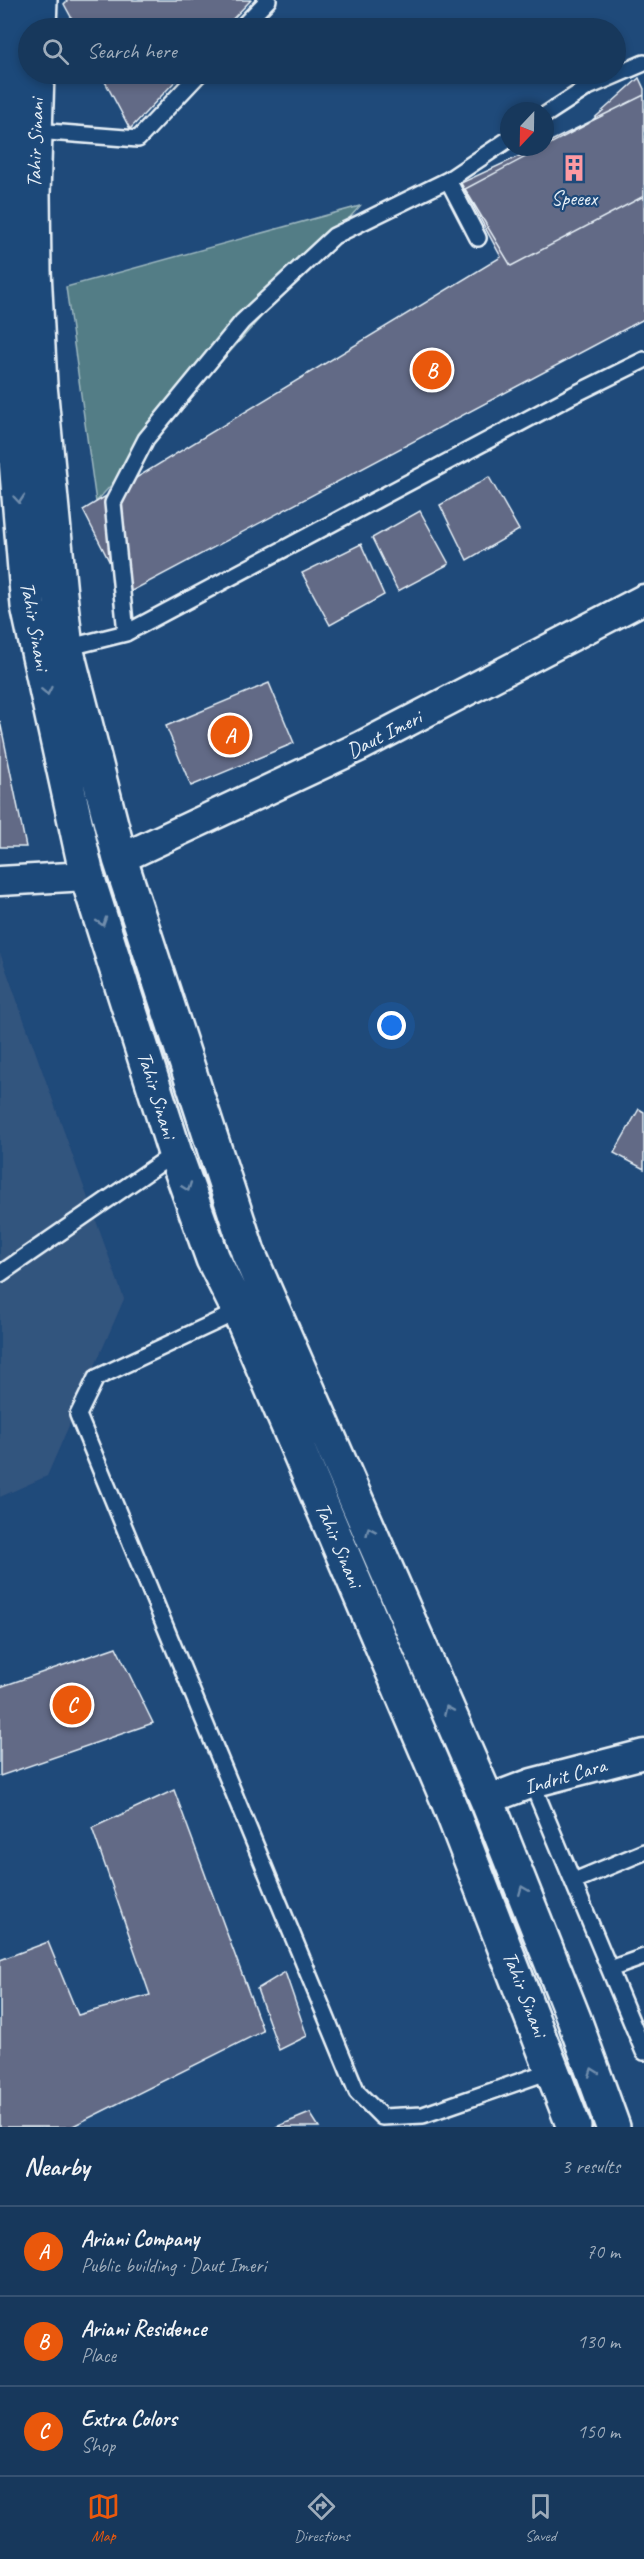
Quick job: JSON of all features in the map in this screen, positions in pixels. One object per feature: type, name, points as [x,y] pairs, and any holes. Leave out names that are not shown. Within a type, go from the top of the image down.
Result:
[{"type":"main road","name":"Tahir Sinani","points":[[14,0],[3,168],[5,259],[10,387],[28,606],[87,876],[175,1153],[213,1259],[239,1311],[446,1796],[554,2070],[574,2127]]},
{"type":"main road","points":[[39,18],[40,0]]},
{"type":"main road","name":"Tahir Sinani","points":[[38,84],[34,249],[37,328],[66,648],[120,859],[248,1252],[487,1800],[574,2019],[613,2127]]},
{"type":"street","name":"Daut Imeri","points":[[120,859],[361,747],[644,599]]},
{"type":"street","points":[[0,881],[87,876]]},
{"type":"street","name":"Indrit Cara","points":[[487,1800],[532,1783],[644,1754]]},
{"type":"lane","points":[[251,18],[268,0]]},
{"type":"lane","points":[[626,71],[644,63]]},
{"type":"lane","points":[[36,131],[138,139],[190,84]]},
{"type":"lane","points":[[554,109],[595,84]]},
{"type":"lane","points":[[126,633],[113,503],[146,439],[242,322],[334,236],[448,180],[500,145]]},
{"type":"lane","points":[[448,180],[478,238]]},
{"type":"lane","points":[[66,648],[126,633],[573,395],[644,360]]},
{"type":"lane","points":[[0,1274],[175,1153]]},
{"type":"lane","points":[[239,1311],[96,1378],[78,1415],[357,2092],[382,2116],[423,2115],[554,2070]]},
{"type":"lane","points":[[532,1783],[644,2052]]},
{"type":"lane","points":[[574,1881],[644,1852]]},
{"type":"lane","points":[[610,1969],[644,1957]]},
{"type":"shaded area","points":[[0,953],[124,1299],[47,1476],[0,1497]]},
{"type":"green space","points":[[360,206],[96,502],[66,287]]},
{"type":"building","points":[[68,0],[251,0],[234,18],[72,18],[64,4]]},
{"type":"building","name":"Speeex","points":[[639,78],[644,89],[644,196],[511,266],[465,189],[527,156],[554,156],[554,142],[588,124]]},
{"type":"building","points":[[106,84],[173,84],[130,129]]},
{"type":"building","points":[[644,95],[644,319],[126,594],[83,510],[501,257],[461,183],[520,156],[554,156],[554,140]]},
{"type":"building","points":[[489,477],[519,530],[467,560],[440,505]]},
{"type":"building","points":[[420,511],[449,564],[398,591],[372,538]]},
{"type":"building","points":[[361,544],[384,595],[330,625],[302,573]]},
{"type":"building","points":[[269,683],[294,743],[191,786],[166,726]]},
{"type":"building","points":[[0,721],[26,847],[0,847]]},
{"type":"building","points":[[639,1109],[644,1112],[644,1169],[614,1153]]},
{"type":"building","points":[[116,1647],[153,1723],[0,1776],[0,1687]]},
{"type":"building","points":[[174,1790],[263,2031],[71,2127],[0,2127],[0,1960],[48,1942],[78,2015],[150,1995],[92,1828]]},
{"type":"building","points":[[285,1972],[307,2036],[279,2050],[257,1989]]},
{"type":"building","points":[[310,2113],[319,2127],[276,2127]]},
{"type":"place","name":"Speeex","points":[[574,168]]},
{"type":"place","name":"Ariani Residence","points":[[432,370]]},
{"type":"place","name":"Ariani Company","points":[[230,735]]},
{"type":"place","name":"Extra Colors","points":[[72,1705]]}]
